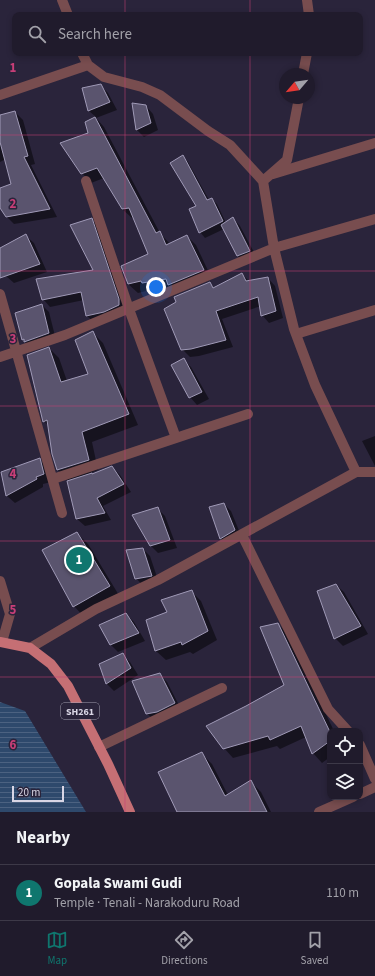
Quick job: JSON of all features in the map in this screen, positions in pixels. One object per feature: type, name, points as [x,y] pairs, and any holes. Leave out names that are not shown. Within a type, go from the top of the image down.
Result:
[{"type":"main road","name":"SH261","points":[[1,642],[30,648],[51,664],[68,686],[130,812]]},
{"type":"street","points":[[62,0],[67,12]]},
{"type":"street","points":[[307,0],[309,12]]},
{"type":"street","points":[[84,56],[88,65],[104,77],[142,87],[160,95],[208,131],[230,145],[267,178],[274,248],[296,334],[316,385],[356,472]]},
{"type":"street","points":[[304,68],[306,56]]},
{"type":"street","points":[[0,95],[88,65]]},
{"type":"street","points":[[267,178],[287,160],[298,104]]},
{"type":"street","points":[[267,178],[375,143]]},
{"type":"street","points":[[86,181],[129,309],[176,438]]},
{"type":"street","points":[[0,357],[65,335],[274,248],[375,218]]},
{"type":"street","points":[[0,294],[62,513]]},
{"type":"street","points":[[296,334],[375,310]]},
{"type":"street","points":[[53,479],[248,414]]},
{"type":"street","points":[[30,648],[96,609],[158,580],[356,472],[375,472]]},
{"type":"street","points":[[242,535],[328,709],[345,728]]},
{"type":"street","points":[[0,581],[10,614],[1,642]]},
{"type":"street","points":[[99,747],[222,688]]},
{"type":"street","points":[[363,752],[375,779]]},
{"type":"street","points":[[363,793],[375,787]]},
{"type":"street","points":[[319,812],[346,800]]},
{"type":"water","points":[[0,702],[25,711],[86,812],[0,812]]},
{"type":"building","points":[[101,84],[110,102],[88,111],[82,88]]},
{"type":"building","points":[[132,103],[146,105],[151,123],[136,130]]},
{"type":"building","points":[[15,111],[28,156],[24,157],[50,209],[6,217],[0,208],[0,188],[11,184],[0,142],[0,115]]},
{"type":"building","points":[[95,117],[156,233],[160,231],[166,245],[187,235],[204,270],[168,285],[166,279],[142,283],[141,281],[128,284],[121,266],[148,254],[129,208],[122,209],[97,168],[81,174],[60,143],[88,133],[85,122]]},
{"type":"building","points":[[183,155],[207,200],[212,198],[223,221],[199,233],[189,209],[196,206],[170,163]]},
{"type":"building","points":[[233,217],[250,251],[237,256],[221,225]]},
{"type":"building","points":[[92,218],[119,299],[119,305],[104,312],[86,316],[81,292],[42,300],[36,279],[93,270],[70,225]]},
{"type":"building","points":[[26,234],[40,264],[0,278],[0,248]]},
{"type":"building","points":[[242,273],[246,281],[268,277],[276,311],[261,316],[258,297],[216,311],[226,340],[181,350],[164,309],[176,302],[174,297],[210,282],[213,288]]},
{"type":"building","points":[[42,304],[49,333],[24,342],[24,339],[22,340],[15,313]]},
{"type":"building","points":[[93,331],[129,414],[82,432],[89,460],[57,470],[52,454],[47,420],[43,422],[27,355],[49,347],[61,382],[88,374],[75,340]]},
{"type":"building","points":[[184,358],[202,392],[189,398],[171,365]]},
{"type":"building","points":[[40,458],[44,474],[36,477],[37,479],[6,496],[1,472]]},
{"type":"building","points":[[112,466],[124,484],[97,498],[105,513],[76,519],[67,481],[92,474]]},
{"type":"building","points":[[224,503],[235,530],[220,539],[209,507]]},
{"type":"building","points":[[158,507],[170,540],[150,546],[132,515]]},
{"type":"building","points":[[77,532],[110,586],[73,607],[42,550]]},
{"type":"building","points":[[143,548],[152,576],[135,579],[126,550]]},
{"type":"building","points":[[336,584],[361,626],[334,639],[317,591]]},
{"type":"building","points":[[192,590],[208,631],[182,645],[181,642],[155,651],[146,620],[167,612],[161,600]]},
{"type":"building","points":[[126,613],[139,633],[110,645],[99,625]]},
{"type":"building","points":[[278,623],[328,728],[327,743],[312,754],[301,726],[270,740],[268,736],[223,749],[206,726],[284,685],[260,627]]},
{"type":"building","points":[[123,653],[131,668],[106,684],[99,664]]},
{"type":"building","points":[[160,673],[175,703],[157,712],[146,714],[132,681]]},
{"type":"building","points":[[202,752],[225,796],[251,780],[267,812],[177,812],[158,772]]},
{"type":"place","name":"Gopala Swami Gudi","points":[[79,560]]}]
